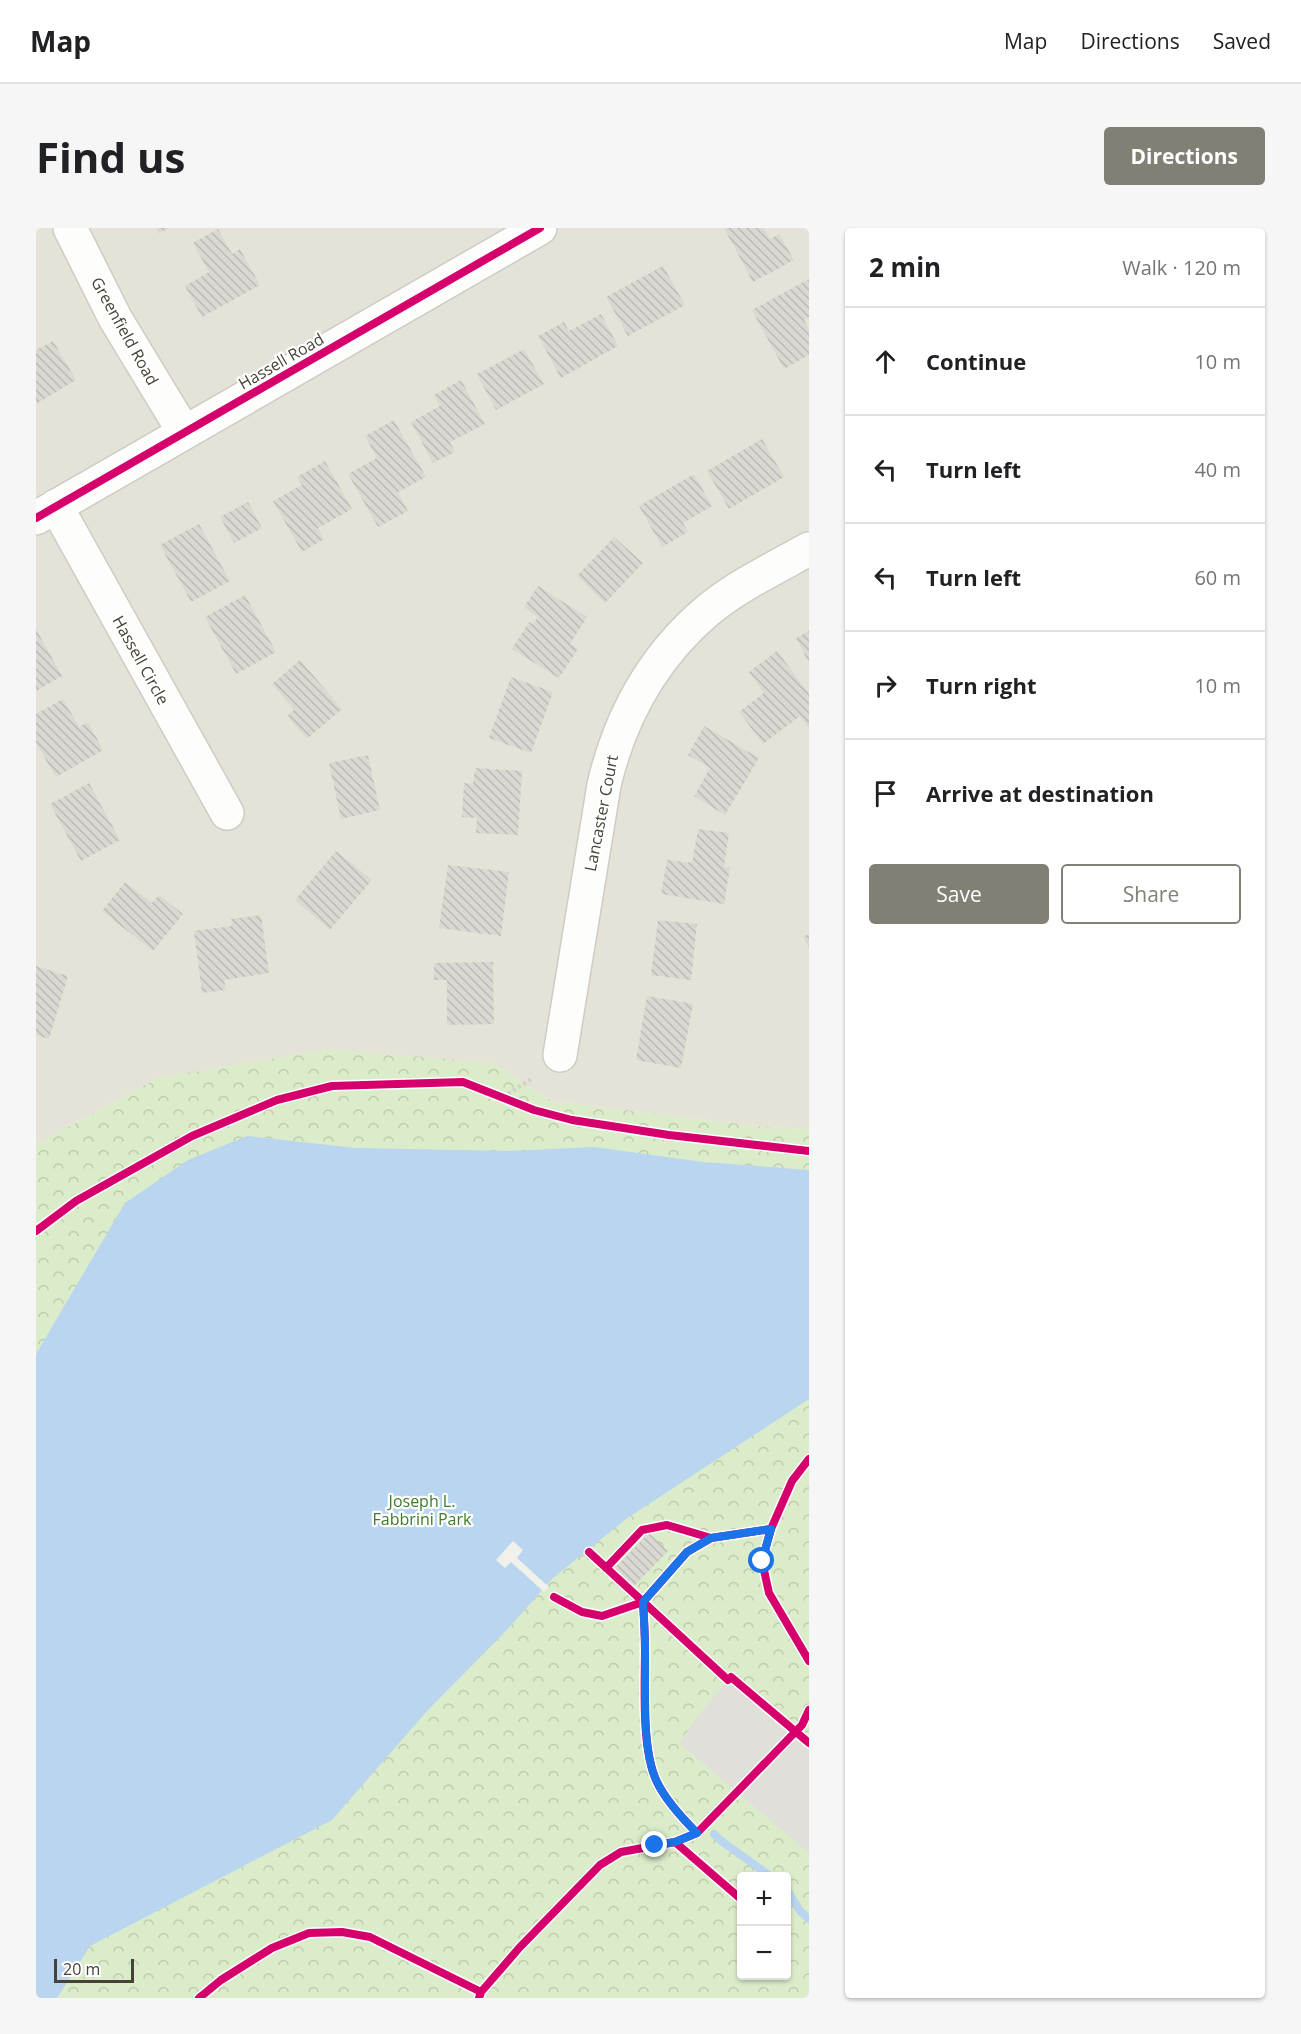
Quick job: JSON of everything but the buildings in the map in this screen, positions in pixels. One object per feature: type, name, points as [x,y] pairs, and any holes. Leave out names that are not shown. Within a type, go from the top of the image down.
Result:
[{"type":"street","name":"Greenfield Road","points":[[70,228],[116,318],[184,432]]},
{"type":"street","name":"Hassell Road","points":[[46,512],[184,432],[506,236],[540,228]]},
{"type":"street","name":"Hassell Circle","points":[[46,512],[227,813]]},
{"type":"street","name":"Lancaster Court","points":[[560,1055],[603,785],[627,713],[655,667],[671,646],[708,610],[809,549]]},
{"type":"path","points":[[499,1096],[533,1078]]},
{"type":"path","points":[[499,1096],[513,1101]]},
{"type":"shaded area","points":[[36,228],[809,228],[809,1129],[765,1127],[551,1101],[493,1063],[158,1078],[36,1145]]},
{"type":"shaded area","points":[[728,1680],[809,1750],[809,1853],[679,1743]]},
{"type":"green space","name":"Joseph L. Fabbrini Park","points":[[330,1049],[493,1063],[551,1101],[765,1127],[809,1129],[809,1998],[36,1998],[36,1145],[158,1078]]},
{"type":"water","points":[[247,1136],[355,1148],[509,1151],[594,1147],[703,1162],[809,1170],[809,1399],[626,1519],[553,1578],[504,1633],[427,1711],[332,1820],[90,1946],[57,1998],[36,1998],[36,1354],[125,1203],[188,1160]]},
{"type":"pier","points":[[513,1541],[523,1550],[517,1558],[549,1587],[544,1592],[511,1562],[505,1568],[496,1560]]},
{"type":"waterway","points":[[714,1834],[764,1872]]},
{"type":"waterway","points":[[791,1896],[800,1911],[809,1919]]},
{"type":"cycle path","points":[[36,518],[540,228]]},
{"type":"cycle path","points":[[36,1231],[76,1201],[192,1136],[277,1100],[332,1086],[463,1082],[534,1110],[572,1120],[669,1135],[809,1151]]},
{"type":"cycle path","points":[[809,1459],[792,1481],[771,1529],[762,1561],[769,1593],[809,1661]]},
{"type":"cycle path","points":[[606,1568],[642,1530],[667,1525],[711,1538]]},
{"type":"cycle path","points":[[554,1597],[582,1612],[602,1616],[643,1602],[687,1552],[711,1538],[771,1529]]},
{"type":"cycle path","points":[[589,1552],[728,1680],[731,1677],[809,1743]]},
{"type":"cycle path","points":[[643,1602],[645,1717],[648,1752],[657,1782],[665,1796],[697,1833]]},
{"type":"cycle path","points":[[479,1998],[481,1992],[520,1947],[600,1865],[621,1852],[675,1842],[697,1833],[802,1725],[809,1710]]},
{"type":"cycle path","points":[[675,1842],[737,1896]]},
{"type":"cycle path","points":[[199,1998],[221,1980],[272,1948],[309,1933],[342,1932],[370,1937],[481,1992]]},
{"type":"route","points":[[655,1845],[675,1842],[697,1833],[674,1808],[656,1782],[649,1756],[644,1696],[643,1602],[687,1552],[711,1538],[771,1529],[762,1561]]}]
